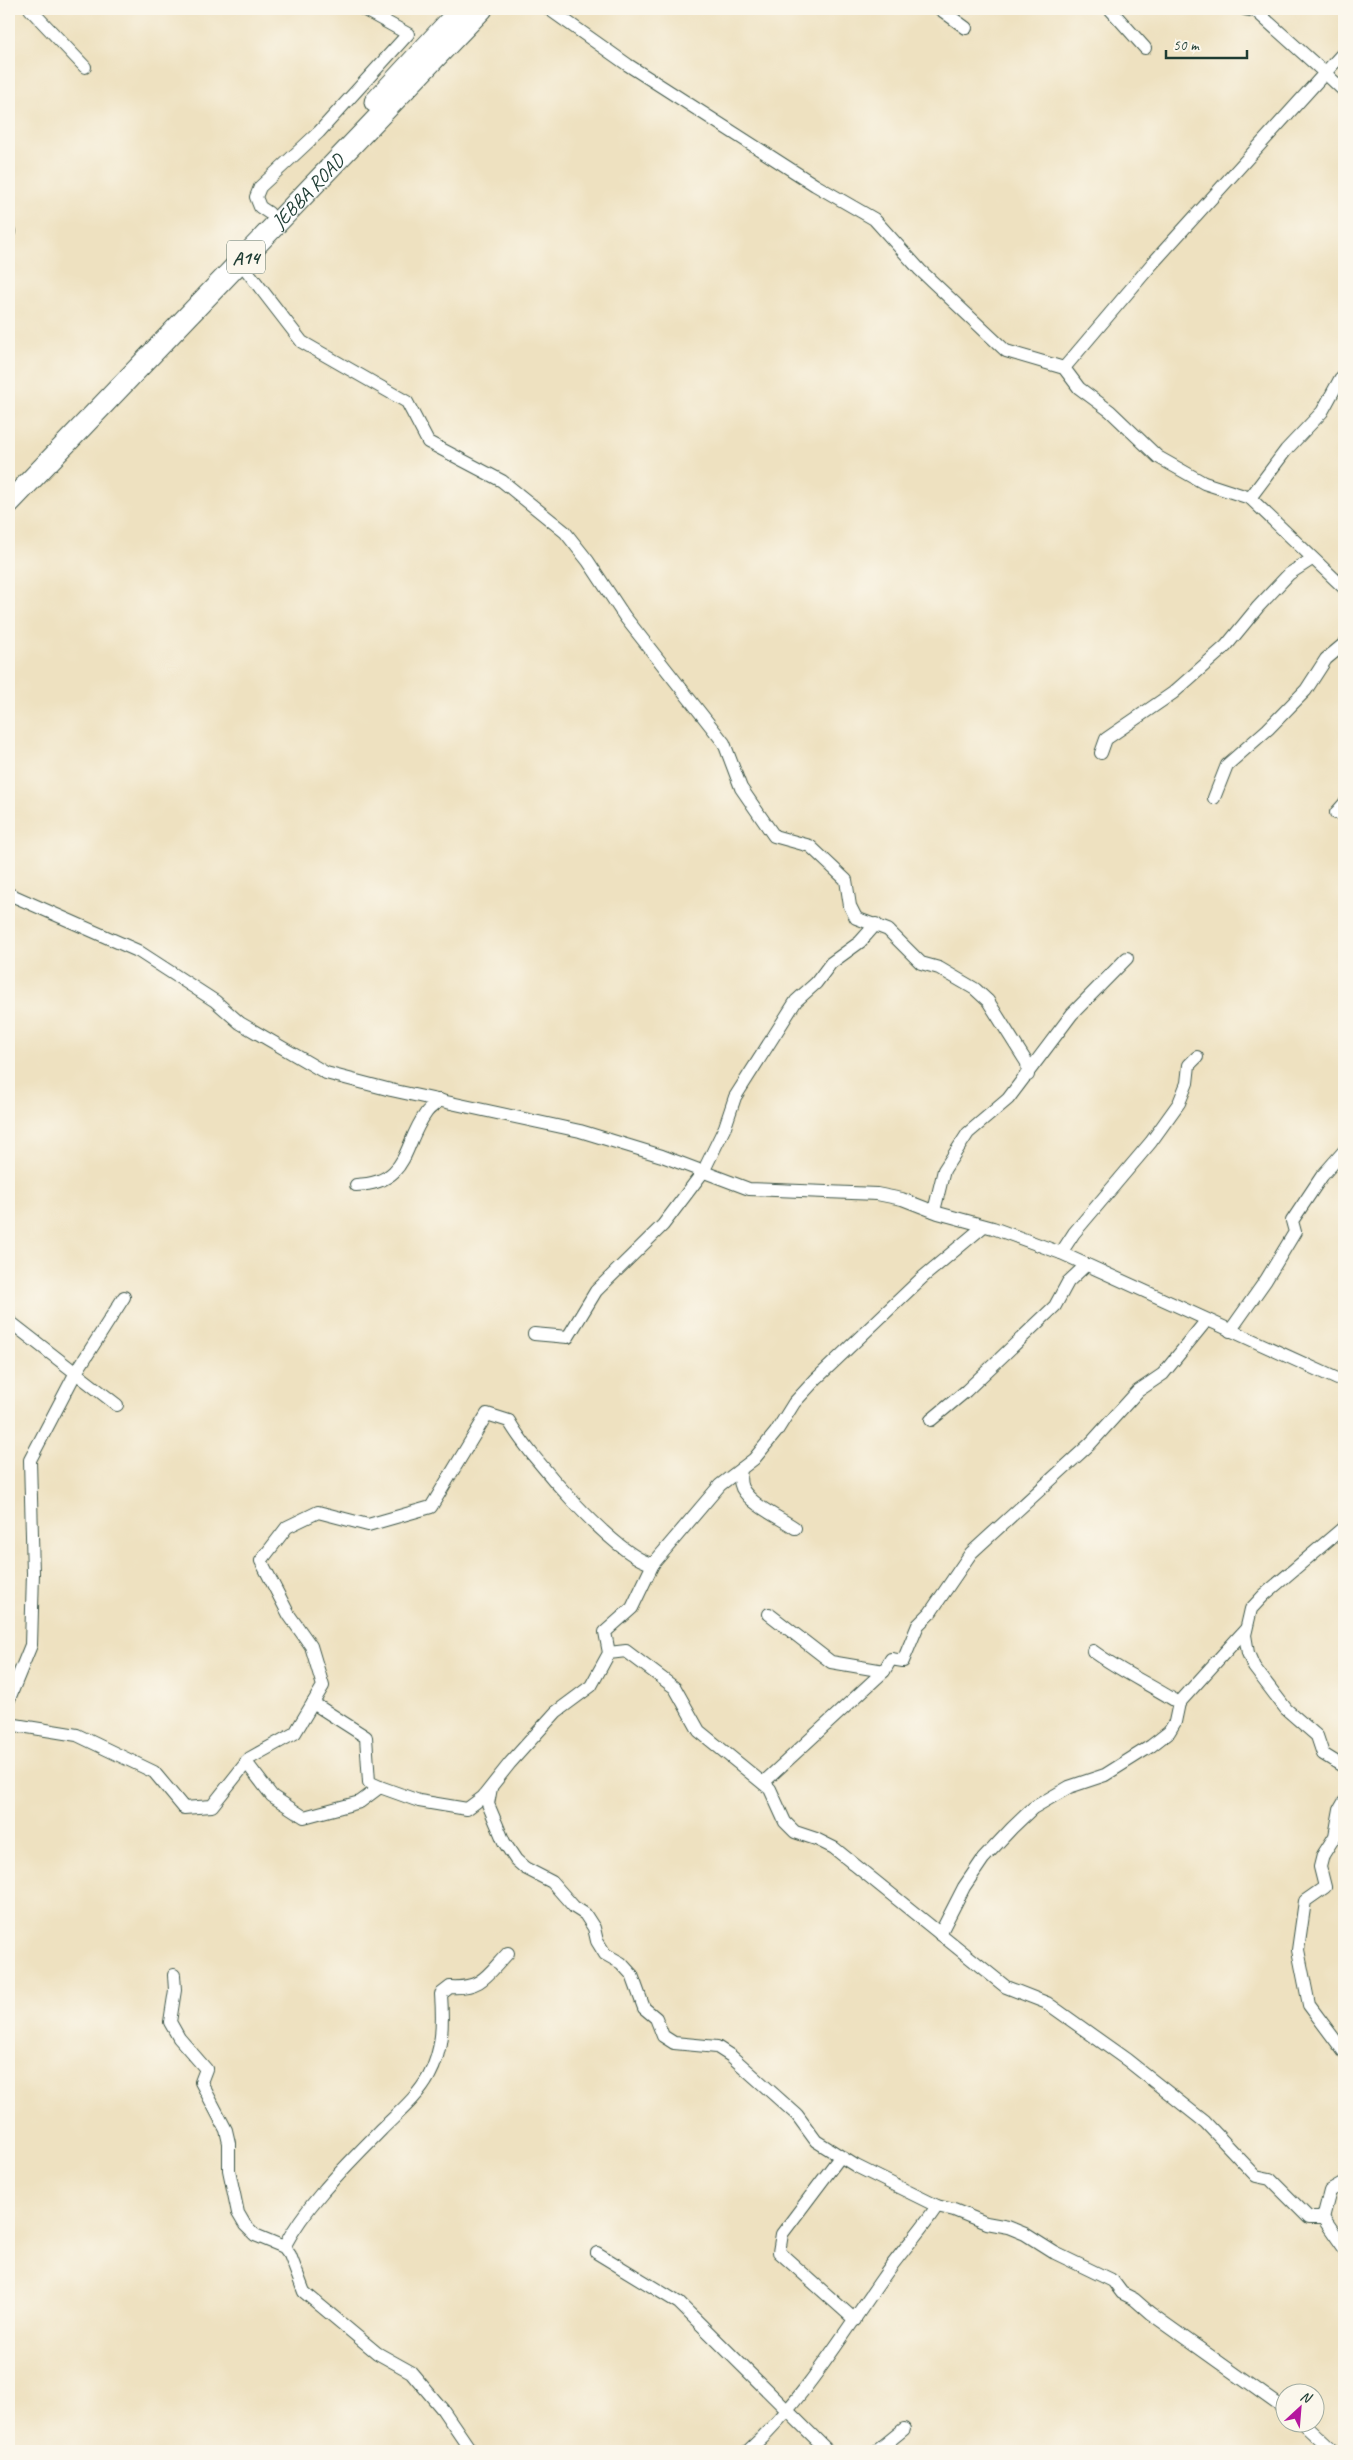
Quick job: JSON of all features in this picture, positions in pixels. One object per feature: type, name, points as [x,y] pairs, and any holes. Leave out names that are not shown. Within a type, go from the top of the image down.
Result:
[{"type":"highway","points":[[9,483],[269,213],[461,9]]},
{"type":"highway","name":"JEBBA ROAD","points":[[9,503],[241,263],[482,9]]},
{"type":"street","points":[[30,9],[85,67]]},
{"type":"street","points":[[269,213],[260,206],[256,197],[260,187],[318,132],[408,34],[363,9]]},
{"type":"street","points":[[549,9],[628,65],[815,185],[874,219],[920,270],[1006,351],[1064,368],[1078,388],[1110,411],[1158,457],[1204,483],[1250,498],[1344,588]]},
{"type":"street","points":[[940,9],[966,28]]},
{"type":"street","points":[[1110,9],[1144,48]]},
{"type":"street","points":[[1245,9],[1256,11],[1344,91]]},
{"type":"street","points":[[1064,368],[1152,264],[1344,52]]},
{"type":"street","points":[[241,263],[302,342],[407,402],[428,442],[502,480],[565,532],[588,561],[637,632],[724,743],[741,788],[774,836],[810,846],[846,880],[850,906],[856,918],[888,930],[921,963],[939,968],[974,989],[988,1001],[1020,1050],[1027,1063],[1028,1074]]},
{"type":"street","points":[[1250,498],[1286,450],[1322,412],[1344,375]]},
{"type":"street","points":[[1101,753],[1106,739],[1173,693],[1226,646],[1288,574],[1312,559]]},
{"type":"street","points":[[1214,798],[1227,766],[1268,729],[1306,690],[1326,659],[1344,644]]},
{"type":"street","points":[[9,894],[138,951],[215,1001],[240,1023],[326,1073],[391,1090],[580,1131],[662,1156],[749,1189],[877,1194],[902,1199],[1061,1254],[1344,1382]]},
{"type":"street","points":[[534,1334],[568,1337],[596,1290],[663,1225],[703,1172],[725,1127],[735,1097],[796,1002],[816,983],[831,963],[860,942],[876,924]]},
{"type":"street","points":[[934,1211],[944,1170],[968,1133],[1008,1099],[1072,1014],[1127,958]]},
{"type":"street","points":[[1020,1050],[1034,1052],[1045,1050]]},
{"type":"street","points":[[1061,1254],[1074,1233],[1152,1142],[1179,1103],[1187,1083],[1189,1065],[1197,1057]]},
{"type":"street","points":[[356,1184],[374,1184],[391,1174],[404,1158],[426,1112],[440,1100]]},
{"type":"street","points":[[1230,1331],[1266,1280],[1295,1232],[1292,1221],[1322,1176],[1344,1151]]},
{"type":"street","points":[[313,1703],[366,1737],[369,1782],[419,1801],[467,1809],[483,1798],[510,1762],[556,1712],[591,1686],[609,1653],[605,1632],[632,1608],[653,1564],[720,1485],[754,1459],[776,1432],[794,1403],[816,1379],[923,1276],[984,1226]]},
{"type":"street","points":[[931,1420],[966,1392],[1055,1306],[1068,1282],[1086,1265]]},
{"type":"street","points":[[9,1699],[31,1645],[33,1563],[30,1460],[75,1374],[124,1297]]},
{"type":"street","points":[[9,1320],[116,1405]]},
{"type":"street","points":[[763,1783],[884,1671],[890,1659],[903,1661],[918,1625],[930,1613],[971,1553],[1090,1444],[1138,1391],[1163,1374],[1206,1321]]},
{"type":"street","points":[[9,1724],[77,1735],[154,1772],[184,1808],[212,1806],[250,1758],[295,1733],[323,1686],[311,1646],[289,1615],[262,1561],[287,1527],[318,1512],[368,1525],[431,1507],[488,1414],[509,1421],[518,1437],[563,1492],[629,1552],[645,1563],[653,1564]]},
{"type":"street","points":[[741,1469],[740,1480],[742,1488],[750,1497],[796,1528]]},
{"type":"street","points":[[1344,1527],[1264,1594],[1251,1609],[1246,1629],[1248,1652],[1254,1667],[1286,1709],[1317,1736],[1323,1754],[1344,1767]]},
{"type":"street","points":[[769,1614],[831,1662],[884,1671]]},
{"type":"street","points":[[940,1934],[964,1887],[983,1859],[1012,1828],[1033,1808],[1069,1787],[1106,1775],[1169,1732],[1175,1722],[1179,1703],[1246,1629]]},
{"type":"street","points":[[609,1653],[626,1651],[675,1688],[699,1731],[770,1789],[785,1822],[795,1832],[834,1848],[1006,1988],[1047,2003],[1127,2060],[1205,2122],[1256,2176],[1270,2179],[1310,2218],[1323,2218]]},
{"type":"street","points":[[1094,1651],[1117,1669],[1142,1680],[1179,1703]]},
{"type":"street","points":[[246,1762],[272,1796],[304,1817],[360,1802],[380,1787]]},
{"type":"street","points":[[491,1788],[488,1804],[504,1842],[516,1860],[525,1868],[552,1882],[574,1907],[585,1914],[594,1928],[597,1941],[605,1954],[621,1963],[632,1975],[644,2008],[656,2018],[663,2036],[674,2043],[717,2047],[732,2056],[797,2116],[816,2142],[886,2183],[937,2206],[954,2210],[986,2223],[1008,2227],[1025,2234],[1055,2253],[1113,2280],[1122,2293],[1134,2299],[1276,2403]]},
{"type":"street","points":[[1344,1802],[1340,1809],[1335,1836],[1323,1855],[1320,1867],[1325,1887],[1305,1901],[1298,1950],[1309,2005],[1344,2052]]},
{"type":"street","points":[[284,2247],[301,2219],[351,2161],[412,2099],[429,2076],[438,2055],[443,2031],[441,1994],[450,1987],[464,1988],[476,1986],[508,1953]]},
{"type":"street","points":[[174,1975],[175,1990],[170,2022],[179,2038],[206,2069],[201,2082],[226,2130],[229,2143],[229,2170],[238,2213],[255,2235],[284,2247],[290,2255],[304,2292],[377,2353],[411,2372],[443,2410],[471,2451]]},
{"type":"street","points":[[840,2157],[782,2234],[779,2252],[855,2320]]},
{"type":"street","points":[[1344,2183],[1330,2191],[1323,2218],[1344,2248]]},
{"type":"street","points":[[748,2451],[787,2412],[855,2320],[890,2267],[924,2226],[937,2206]]},
{"type":"street","points":[[597,2253],[679,2303],[828,2451]]},
{"type":"street","points":[[877,2451],[904,2429]]},
{"type":"street","points":[[1313,2432],[1333,2451]]}]
